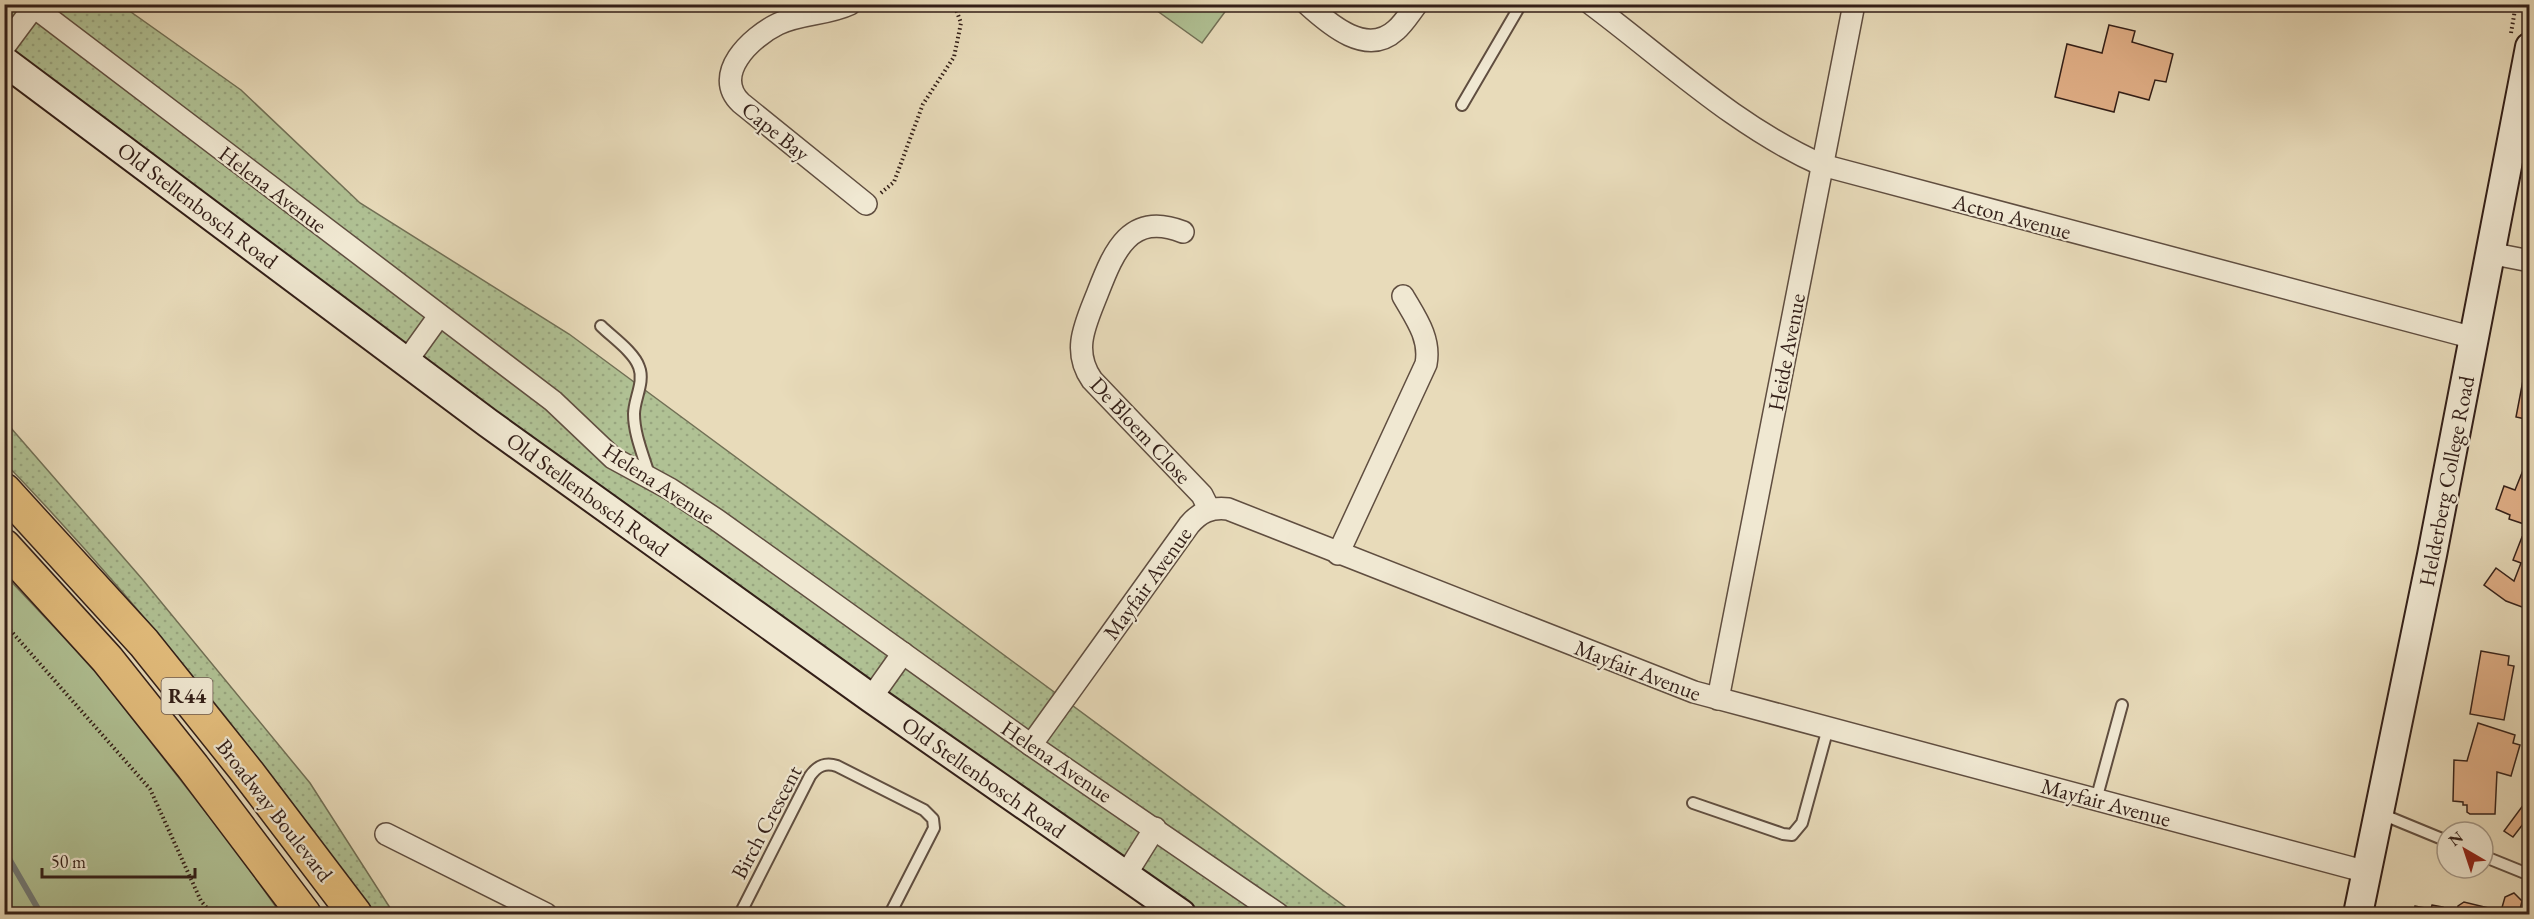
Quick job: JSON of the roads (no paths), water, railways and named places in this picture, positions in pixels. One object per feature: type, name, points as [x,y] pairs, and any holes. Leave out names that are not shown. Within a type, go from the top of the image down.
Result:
[{"type":"main road","name":"Broadway Boulevard","points":[[4,490],[144,643],[248,773],[355,915]]},
{"type":"main road","name":"Broadway Boulevard","points":[[4,546],[107,659],[193,767],[304,915]]},
{"type":"street","name":"Cape Bay","points":[[850,4],[832,12],[790,20],[767,30],[734,63],[729,84],[741,103],[866,204]]},
{"type":"street","points":[[1307,4],[1341,31],[1369,41],[1382,40],[1396,30],[1417,4]]},
{"type":"street","name":"Acton Avenue","points":[[1591,4],[1743,120],[1798,155],[1822,165],[2474,338]]},
{"type":"street","name":"Heide Avenue","points":[[1718,699],[1854,4]]},
{"type":"street","points":[[4,47],[32,6]]},
{"type":"street","name":"Helena Avenue","points":[[32,6],[553,401],[613,458],[717,520],[1031,745],[1155,828],[1278,915]]},
{"type":"street","name":"Helderberg College Road","points":[[2358,915],[2474,338],[2529,47]]},
{"type":"street","name":"Old Stellenbosch Road","points":[[4,61],[488,423],[871,698],[1181,915]]},
{"type":"street","name":"De Bloem Close","points":[[1183,232],[1166,226],[1149,227],[1132,234],[1123,241],[1110,260],[1084,327],[1080,346],[1083,365],[1092,380],[1202,495],[1209,509]]},
{"type":"street","points":[[2489,253],[2529,261]]},
{"type":"street","points":[[1338,554],[1426,364],[1428,354],[1426,340],[1403,296]]},
{"type":"street","points":[[406,362],[439,316]]},
{"type":"street","name":"Mayfair Avenue","points":[[1031,745],[1194,518],[1209,509],[1228,509],[1694,692],[2367,872]]},
{"type":"street","points":[[871,698],[903,653]]},
{"type":"street","points":[[1125,876],[1155,828]]},
{"type":"street","points":[[386,834],[546,915]]},
{"type":"lane","points":[[1462,105],[1521,4]]},
{"type":"lane","points":[[601,326],[640,368],[634,425],[650,478]]},
{"type":"lane","points":[[2096,800],[2122,705]]},
{"type":"lane","points":[[1693,803],[1783,834],[1792,834],[1803,823],[1828,728]]},
{"type":"lane","name":"Birch Crescent","points":[[740,915],[810,776],[814,770],[826,764],[837,765],[930,813],[933,819],[932,833],[890,915]]},
{"type":"lane","points":[[2379,813],[2435,836]]},
{"type":"lane","points":[[2495,861],[2529,875]]},
{"type":"waterway","points":[[4,850],[41,914]]}]
